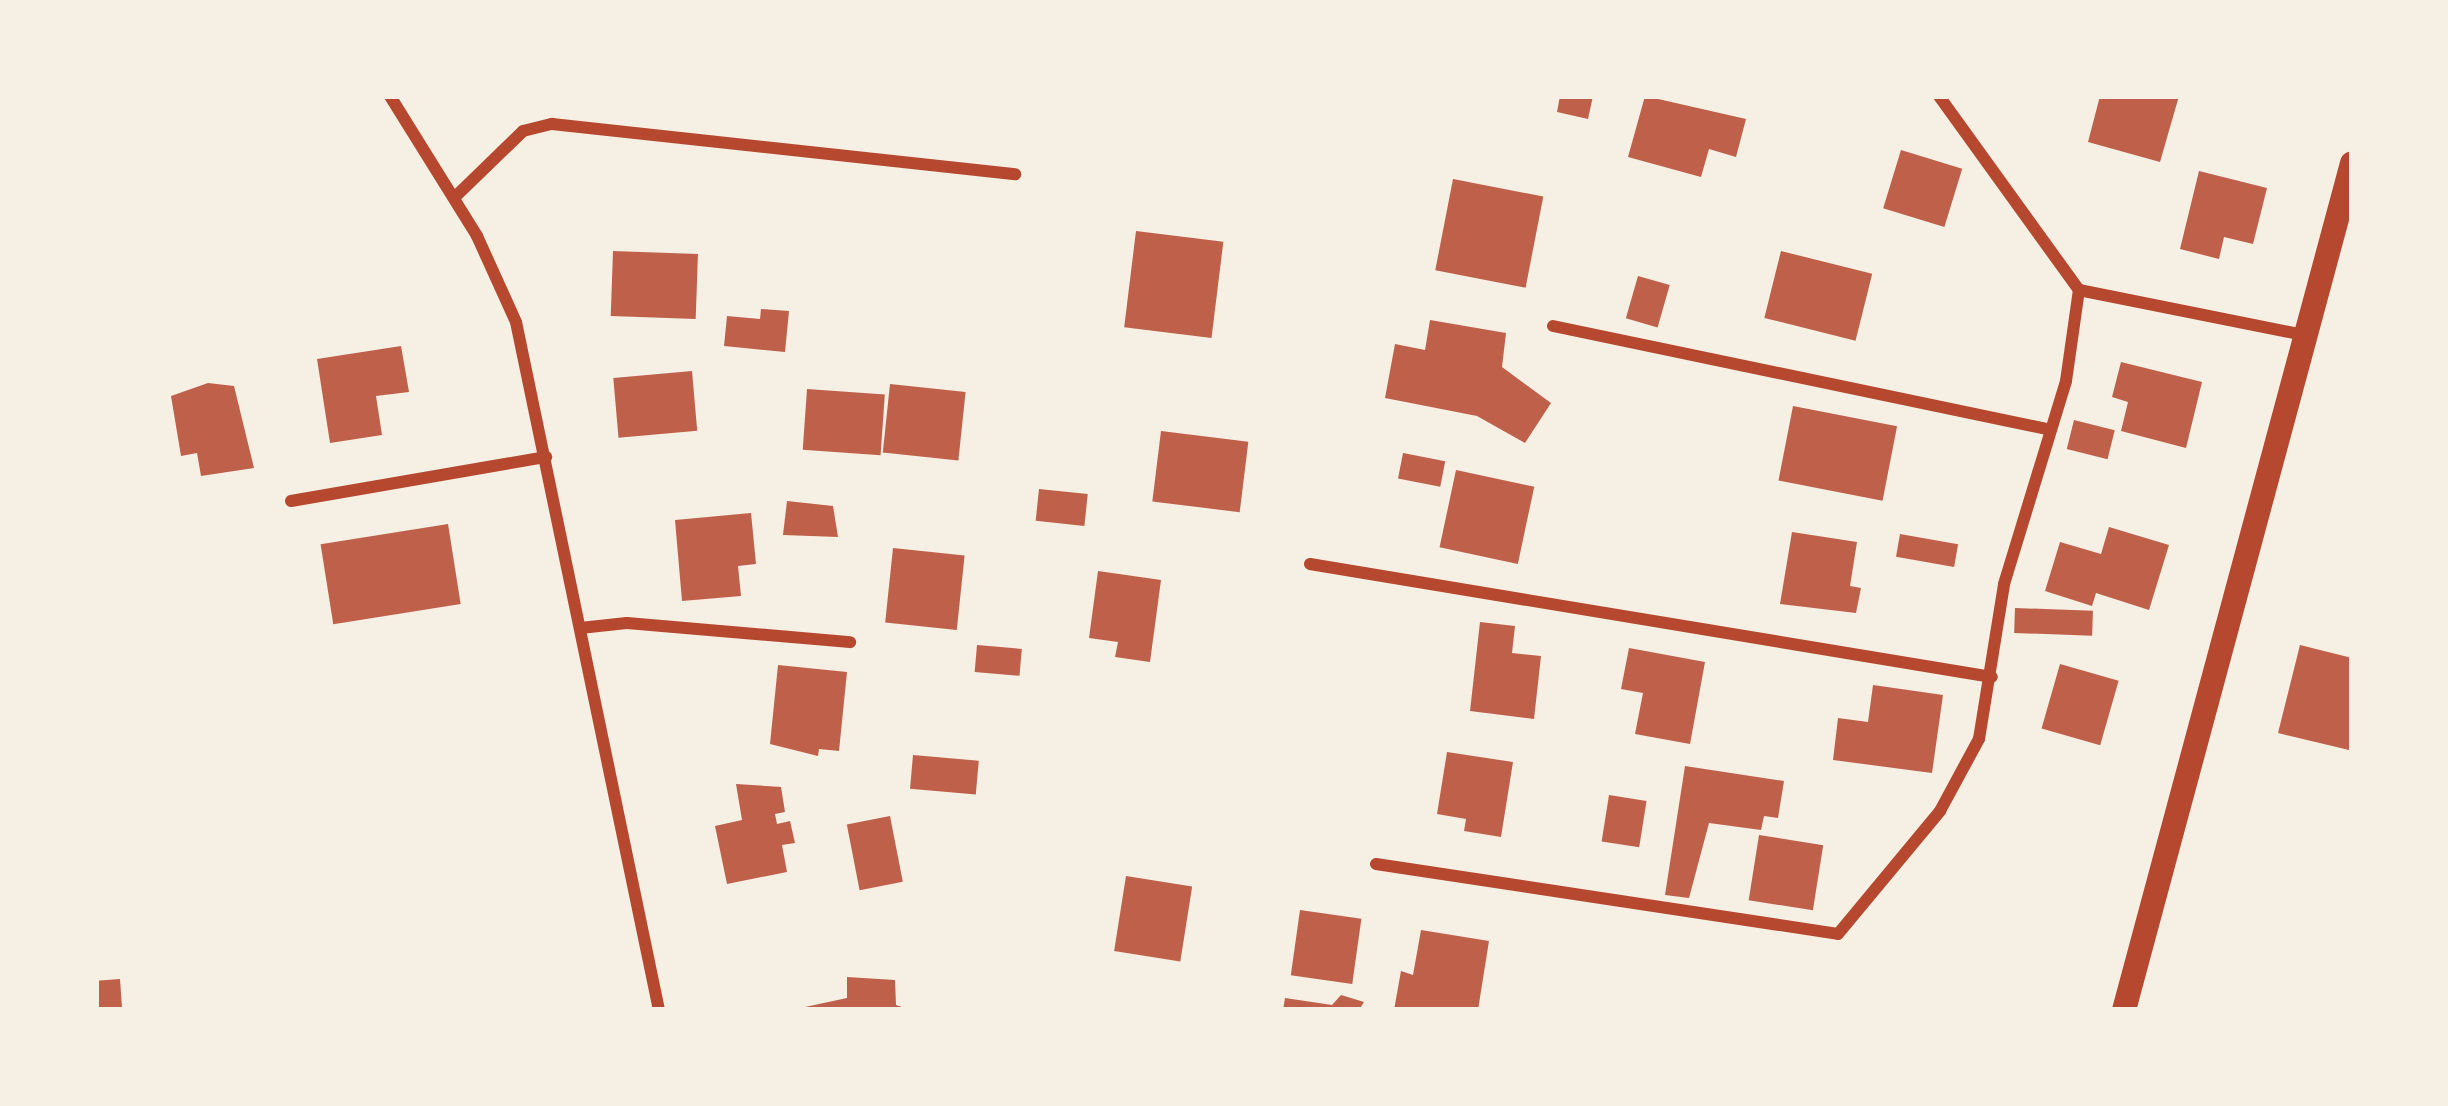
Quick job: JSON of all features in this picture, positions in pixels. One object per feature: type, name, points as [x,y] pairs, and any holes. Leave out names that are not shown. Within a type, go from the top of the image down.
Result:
[{"type":"main road","points":[[2124,1010],[2352,163]]},
{"type":"street","points":[[391,96],[455,197],[516,322],[659,1010]]},
{"type":"street","points":[[1939,96],[2079,290],[2306,335]]},
{"type":"street","points":[[455,197],[523,131],[552,124],[1016,174]]},
{"type":"street","points":[[1376,864],[1838,934],[1958,784],[1979,740],[2004,584],[2047,429],[2066,381],[2079,290]]},
{"type":"street","points":[[1553,326],[2047,429]]},
{"type":"street","points":[[291,500],[546,457]]},
{"type":"street","points":[[1310,564],[1992,676]]},
{"type":"street","points":[[580,628],[627,622],[850,642]]},
{"type":"building","points":[[1560,96],[1593,96],[1588,119],[1557,112]]},
{"type":"building","points":[[1645,96],[1746,119],[1736,157],[1709,149],[1701,177],[1628,157]]},
{"type":"building","points":[[2100,96],[2179,96],[2160,162],[2088,142]]},
{"type":"building","points":[[1901,150],[1962,169],[1944,227],[1883,208]]},
{"type":"building","points":[[2199,171],[2267,188],[2253,244],[2224,237],[2219,259],[2180,249]]},
{"type":"building","points":[[1453,179],[1543,197],[1526,288],[1435,270]]},
{"type":"building","points":[[1136,231],[1223,242],[1212,338],[1124,327]]},
{"type":"building","points":[[613,251],[698,254],[696,319],[611,316]]},
{"type":"building","points":[[1781,251],[1872,274],[1856,341],[1764,318]]},
{"type":"building","points":[[1638,276],[1670,285],[1658,327],[1626,318]]},
{"type":"building","points":[[761,309],[789,311],[785,352],[724,346],[727,316],[760,319]]},
{"type":"building","points":[[1430,320],[1506,333],[1502,367],[1551,403],[1525,443],[1477,416],[1385,398],[1395,344],[1425,350]]},
{"type":"building","points":[[401,346],[409,392],[376,396],[382,435],[330,443],[317,359]]},
{"type":"building","points":[[2121,362],[2202,382],[2186,448],[2121,431],[2128,402],[2112,397]]},
{"type":"building","points":[[692,371],[697,431],[619,438],[613,378]]},
{"type":"building","points":[[208,383],[234,386],[254,468],[201,476],[197,453],[181,456],[171,396]]},
{"type":"building","points":[[890,384],[966,392],[958,461],[883,453]]},
{"type":"building","points":[[807,389],[885,394],[881,455],[803,450]]},
{"type":"building","points":[[1793,406],[1897,426],[1883,501],[1778,481]]},
{"type":"building","points":[[2074,420],[2115,430],[2107,459],[2067,449]]},
{"type":"building","points":[[1161,431],[1248,442],[1240,512],[1152,501]]},
{"type":"building","points":[[1403,453],[1445,461],[1440,487],[1398,479]]},
{"type":"building","points":[[1456,470],[1534,487],[1518,564],[1440,547]]},
{"type":"building","points":[[1039,489],[1088,494],[1084,526],[1036,521]]},
{"type":"building","points":[[787,501],[833,506],[838,537],[783,535]]},
{"type":"building","points":[[751,513],[756,564],[738,566],[741,596],[682,601],[675,520]]},
{"type":"building","points":[[448,524],[461,604],[333,624],[321,544]]},
{"type":"building","points":[[2109,527],[2169,545],[2149,610],[2096,593],[2092,606],[2045,591],[2060,542],[2101,554]]},
{"type":"building","points":[[1792,532],[1857,542],[1850,586],[1861,588],[1856,613],[1780,604]]},
{"type":"building","points":[[1900,534],[1958,544],[1954,567],[1896,557]]},
{"type":"building","points":[[893,548],[965,556],[957,630],[885,623]]},
{"type":"building","points":[[1098,571],[1161,580],[1150,662],[1115,657],[1118,642],[1089,638]]},
{"type":"building","points":[[2015,608],[2093,611],[2092,636],[2014,633]]},
{"type":"building","points":[[1480,622],[1515,626],[1512,653],[1541,656],[1534,719],[1470,711]]},
{"type":"building","points":[[977,645],[1022,649],[1019,676],[975,672]]},
{"type":"building","points":[[2300,645],[2352,658],[2349,750],[2278,733]]},
{"type":"building","points":[[1629,648],[1705,662],[1690,744],[1635,734],[1643,693],[1621,689]]},
{"type":"building","points":[[2060,664],[2119,681],[2100,745],[2042,728]]},
{"type":"building","points":[[778,665],[847,672],[839,751],[819,749],[818,756],[770,744]]},
{"type":"building","points":[[1873,685],[1943,695],[1932,773],[1833,760],[1838,718],[1868,722]]},
{"type":"building","points":[[1447,752],[1513,762],[1501,837],[1464,831],[1466,819],[1437,814]]},
{"type":"building","points":[[913,755],[979,761],[976,795],[910,789]]},
{"type":"building","points":[[1685,766],[1784,781],[1778,818],[1764,816],[1761,830],[1709,823],[1689,898],[1665,895]]},
{"type":"building","points":[[736,784],[781,787],[785,812],[775,814],[777,824],[790,821],[795,843],[782,845],[787,872],[727,884],[715,826],[742,820]]},
{"type":"building","points":[[1609,795],[1647,801],[1639,847],[1602,841]]},
{"type":"building","points":[[890,816],[903,882],[860,890],[847,824]]},
{"type":"building","points":[[1759,835],[1823,845],[1813,910],[1749,900]]},
{"type":"building","points":[[1126,876],[1192,886],[1180,962],[1114,951]]},
{"type":"building","points":[[1300,910],[1361,919],[1352,984],[1291,975]]},
{"type":"building","points":[[1421,930],[1489,941],[1478,1010],[1394,1010],[1401,971],[1413,975]]},
{"type":"building","points":[[847,977],[895,980],[896,1005],[911,1010],[791,1010],[847,998]]},
{"type":"building","points":[[120,979],[122,1010],[98,1010],[96,981]]},
{"type":"building","points":[[1341,995],[1364,1002],[1359,1010],[1283,1010],[1285,998],[1332,1005]]}]
